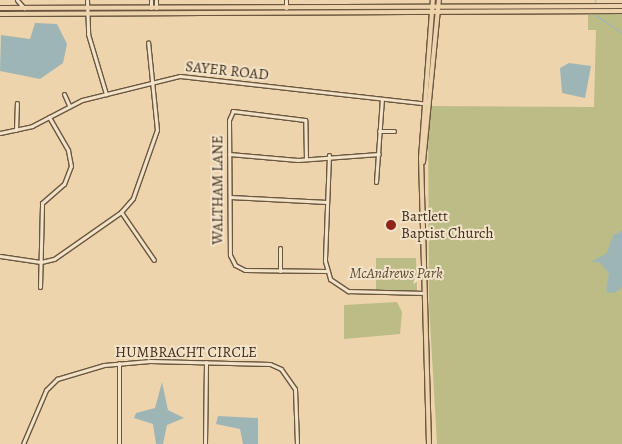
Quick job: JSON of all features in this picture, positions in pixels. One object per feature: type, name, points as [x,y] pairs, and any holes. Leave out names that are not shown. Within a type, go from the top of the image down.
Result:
[{"type":"main road","points":[[429,444],[423,293],[423,162],[425,104],[433,0]]},
{"type":"main road","points":[[423,162],[431,104],[440,0]]},
{"type":"main road","points":[[0,8],[87,11],[286,11],[622,6]]},
{"type":"main road","points":[[0,14],[153,8],[432,15],[622,11]]},
{"type":"street","points":[[10,8],[17,0],[25,8]]},
{"type":"street","points":[[87,0],[88,34],[106,94]]},
{"type":"street","points":[[151,0],[153,8]]},
{"type":"street","points":[[153,8],[156,0]]},
{"type":"street","points":[[286,0],[286,11]]},
{"type":"street","points":[[579,0],[579,13]]},
{"type":"street","points":[[0,256],[40,262],[62,255],[121,212],[138,188],[156,136],[149,84],[148,42]]},
{"type":"street","name":"SAYER ROAD","points":[[0,133],[16,130],[49,117],[69,105],[180,76],[431,104]]},
{"type":"street","points":[[64,94],[69,105]]},
{"type":"street","points":[[376,182],[382,99]]},
{"type":"street","points":[[16,130],[17,103]]},
{"type":"street","name":"WALTHAM LANE","points":[[280,271],[235,265],[230,252],[232,114],[241,110],[305,120],[306,159]]},
{"type":"street","points":[[40,287],[42,203],[64,184],[70,166],[68,150],[49,117]]},
{"type":"street","points":[[379,131],[394,131]]},
{"type":"street","points":[[230,154],[306,159],[329,155],[379,154]]},
{"type":"street","points":[[329,155],[326,271],[334,284],[346,291],[423,293]]},
{"type":"street","points":[[230,197],[327,202]]},
{"type":"street","points":[[121,212],[154,260]]},
{"type":"street","points":[[280,248],[280,271],[326,271]]},
{"type":"street","points":[[205,444],[206,362]]},
{"type":"street","name":"HUMBRACHT CIRCLE","points":[[23,444],[53,382],[119,364],[206,362],[270,364],[287,374],[295,389],[297,444]]},
{"type":"street","points":[[119,364],[119,444]]},
{"type":"green space","points":[[622,13],[622,444],[437,444],[429,304],[428,106],[594,107],[596,30],[588,30],[588,15]]},
{"type":"green space","name":"McAndrews Park","points":[[376,258],[416,258],[417,291],[376,291]]},
{"type":"green space","points":[[397,302],[402,312],[400,334],[344,339],[344,305]]},
{"type":"water","points":[[35,23],[57,24],[67,44],[63,63],[40,79],[0,71],[1,35],[30,39]]},
{"type":"water","points":[[569,63],[591,66],[585,98],[562,93],[560,68]]},
{"type":"water","points":[[622,231],[622,287],[615,293],[606,292],[609,273],[599,262],[591,262],[607,253],[613,235]]},
{"type":"water","points":[[162,382],[168,410],[184,418],[167,425],[163,444],[156,444],[153,424],[134,418],[136,413],[155,408]]},
{"type":"water","points":[[218,416],[258,418],[258,444],[243,444],[240,429],[216,424]]},
{"type":"waterway","points":[[595,0],[596,4]]},
{"type":"waterway","points":[[596,15],[622,33]]},
{"type":"place","name":"Bartlett Baptist Church","points":[[391,225]]}]
